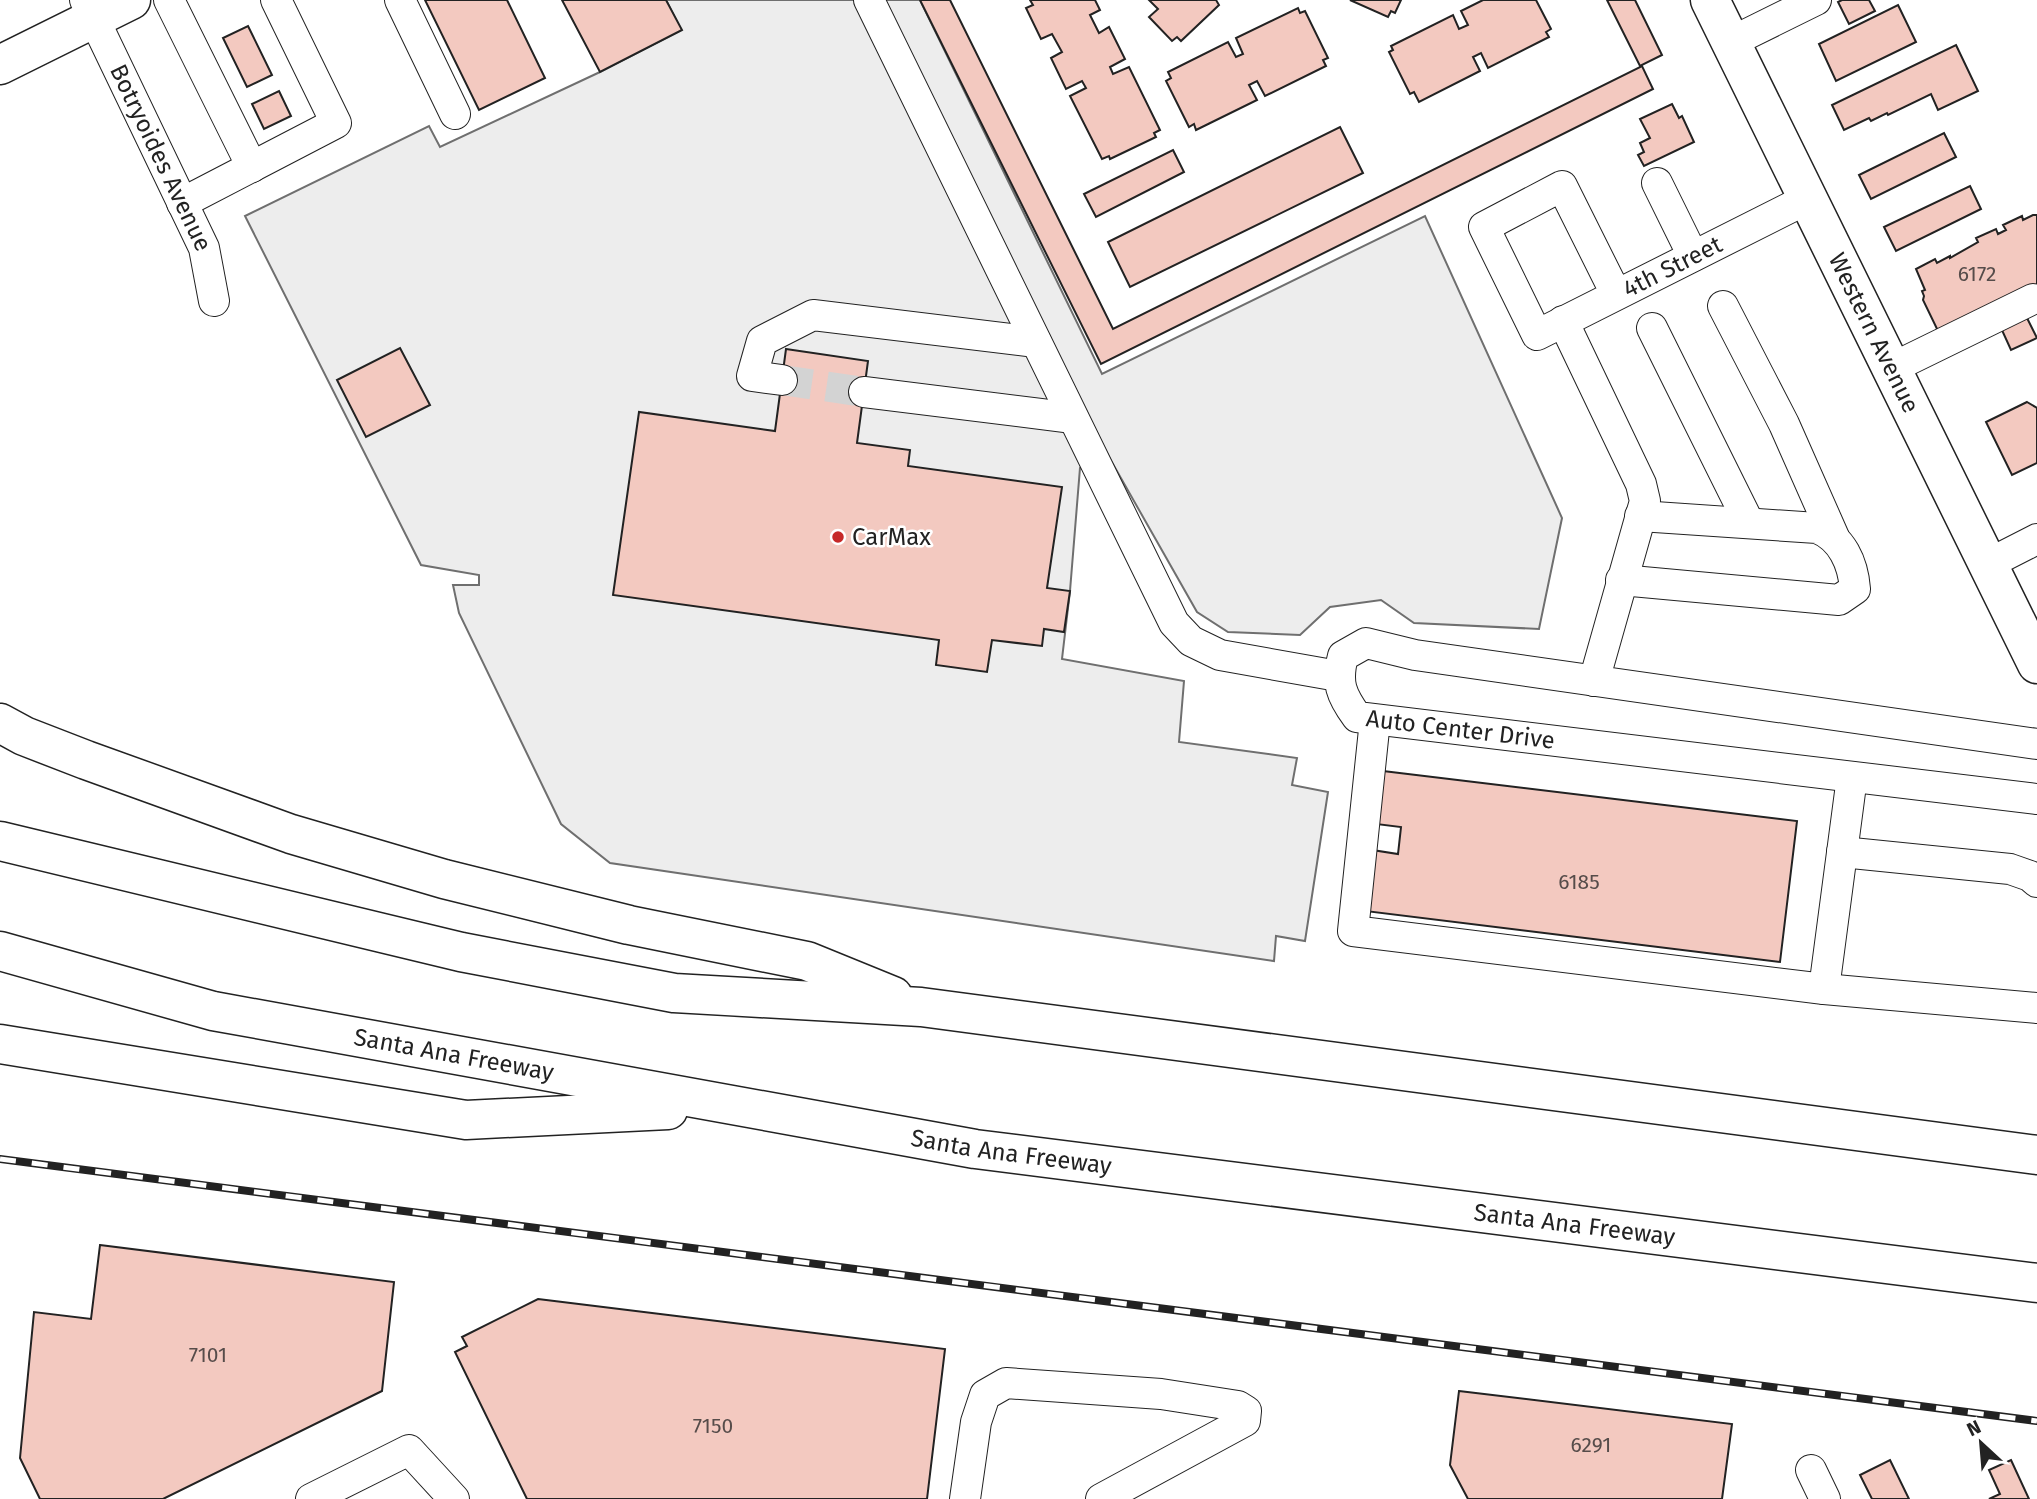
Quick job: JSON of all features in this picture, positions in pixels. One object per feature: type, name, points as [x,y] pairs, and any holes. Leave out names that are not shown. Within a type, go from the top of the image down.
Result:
[{"type":"main road","points":[[0,65],[89,9],[131,0]]},
{"type":"main road","name":"Western Avenue","points":[[1710,0],[2037,664]]},
{"type":"main road","points":[[0,723],[24,736],[86,760],[291,834],[444,879],[629,925],[807,961],[921,1007]]},
{"type":"main road","points":[[10,851],[461,952],[674,993],[921,1007],[2037,1155]]},
{"type":"main road","name":"Santa Ana Freeway","points":[[0,951],[213,1011],[975,1149],[2037,1283]]},
{"type":"main road","points":[[0,1044],[466,1120],[733,1107]]},
{"type":"main road","points":[[1921,1140],[2037,1140]]},
{"type":"street","points":[[169,0],[252,167]]},
{"type":"street","points":[[182,203],[336,123],[276,0]]},
{"type":"street","points":[[400,0],[455,114]]},
{"type":"street","points":[[869,0],[1174,623],[1191,641],[1220,655],[1338,676],[1343,656],[1366,643],[1415,655],[2037,744]]},
{"type":"street","points":[[1731,42],[1816,0]]},
{"type":"street","name":"Botryoides Avenue","points":[[89,9],[204,248],[214,301]]},
{"type":"street","points":[[1657,183],[1693,256]]},
{"type":"street","name":"4th Street","points":[[1616,294],[1562,186],[1484,227],[1537,335],[1809,198]]},
{"type":"street","points":[[1892,368],[2033,299]]},
{"type":"street","points":[[1621,580],[1839,600],[1855,589],[1854,573],[1846,555],[1834,537],[1784,424],[1723,306]]},
{"type":"street","points":[[782,380],[752,376],[762,341],[813,314],[1036,342]]},
{"type":"street","points":[[1563,321],[1641,484],[1645,501],[1594,681]]},
{"type":"street","points":[[1652,328],[1749,523]]},
{"type":"street","points":[[864,392],[1073,418]]},
{"type":"street","points":[[1640,516],[1817,528],[1834,537]]},
{"type":"street","points":[[1988,564],[2037,539]]},
{"type":"street","name":"Auto Center Drive","points":[[1338,676],[1345,700],[1357,717],[2037,799]]},
{"type":"street","points":[[1375,720],[1353,931],[1824,989],[2037,1008]]},
{"type":"street","points":[[1824,989],[1852,777]]},
{"type":"street","points":[[1842,852],[2010,869],[2030,876],[2037,882]]},
{"type":"street","points":[[965,1499],[976,1422],[985,1395],[1006,1383],[1161,1394],[1238,1406],[1247,1411],[1245,1421],[1101,1499]]},
{"type":"street","points":[[311,1499],[409,1450],[454,1499]]},
{"type":"shaded area","points":[[666,0],[920,0],[1102,374],[1425,216],[1562,518],[1539,629],[1414,623],[1381,600],[1330,607],[1300,635],[1228,632],[1197,612],[1101,443],[1080,468],[1062,659],[1184,681],[1179,742],[1297,758],[1292,785],[1328,792],[1305,941],[1276,936],[1274,961],[610,863],[561,824],[459,613],[453,585],[479,585],[479,575],[421,565],[245,216],[429,126],[440,147],[600,72],[681,30]]},
{"type":"building","points":[[425,0],[507,0],[545,78],[479,110]]},
{"type":"building","points":[[562,0],[666,0],[682,30],[600,72]]},
{"type":"building","points":[[920,0],[950,0],[1113,329],[1642,66],[1653,89],[1101,364]]},
{"type":"building","points":[[1030,0],[1095,0],[1100,10],[1090,15],[1099,33],[1109,27],[1125,59],[1110,67],[1113,74],[1129,67],[1160,130],[1154,133],[1156,137],[1110,159],[1109,156],[1102,159],[1070,96],[1086,88],[1082,81],[1066,89],[1051,58],[1062,52],[1052,34],[1041,39],[1026,8],[1033,5]]},
{"type":"building","points":[[1149,0],[1216,0],[1219,5],[1181,41],[1177,37],[1172,41],[1149,17],[1158,9]]},
{"type":"building","points":[[1350,0],[1401,0],[1395,13],[1391,11],[1388,17]]},
{"type":"building","points":[[1483,0],[1536,0],[1551,29],[1546,32],[1549,37],[1488,68],[1481,53],[1473,57],[1480,71],[1419,102],[1414,92],[1410,94],[1389,52],[1393,50],[1391,46],[1453,15],[1459,29],[1468,25],[1461,11]]},
{"type":"building","points":[[1607,0],[1635,0],[1662,55],[1640,66]]},
{"type":"building","points":[[1869,0],[1875,11],[1849,24],[1838,2]]},
{"type":"building","points":[[1898,5],[1916,42],[1836,81],[1819,44]]},
{"type":"building","points":[[1298,8],[1300,13],[1305,11],[1328,58],[1323,60],[1326,66],[1265,96],[1257,81],[1249,85],[1257,100],[1196,130],[1194,124],[1189,127],[1166,81],[1171,78],[1168,72],[1228,42],[1236,57],[1243,54],[1236,38]]},
{"type":"building","points":[[248,26],[272,75],[247,87],[223,38]]},
{"type":"building","points":[[1956,45],[1978,91],[1938,110],[1931,94],[1888,115],[1887,113],[1871,121],[1869,118],[1844,130],[1832,105]]},
{"type":"building","points":[[279,91],[291,116],[264,129],[252,104]]},
{"type":"building","points":[[1672,104],[1679,118],[1682,116],[1694,142],[1644,166],[1638,155],[1644,152],[1640,143],[1650,138],[1640,119]]},
{"type":"building","points":[[1340,127],[1363,173],[1130,287],[1108,242]]},
{"type":"building","points":[[1944,133],[1956,157],[1871,199],[1859,175]]},
{"type":"building","points":[[1173,150],[1184,172],[1096,217],[1084,194]]},
{"type":"building","points":[[1970,186],[1981,209],[1896,251],[1884,227]]},
{"type":"building","points":[[2037,215],[2037,297],[1939,333],[1923,300],[1922,291],[1925,290],[1916,269],[1935,259],[1937,263],[1950,258],[1978,242],[1976,238],[1996,229],[1998,234],[2006,230],[2003,225],[2022,216],[2023,220]]},
{"type":"building","points":[[2026,316],[2037,338],[2011,350],[2001,328]]},
{"type":"building","points":[[400,348],[430,405],[366,437],[337,380]]},
{"type":"building","name":"CarMax","points":[[786,349],[868,361],[857,443],[910,450],[908,466],[1062,487],[1047,588],[1070,591],[1064,632],[1044,629],[1042,646],[992,640],[987,672],[936,665],[939,640],[613,595],[639,412],[775,431]]},
{"type":"building","points":[[2027,402],[2037,408],[2037,463],[2012,475],[1986,422]]},
{"type":"building","points":[[1383,771],[1797,821],[1780,962],[1365,911],[1372,850],[1398,854],[1401,827],[1376,824]]},
{"type":"building","points":[[100,1245],[394,1282],[382,1391],[163,1499],[40,1499],[20,1458],[34,1312],[91,1319]]},
{"type":"building","points":[[538,1299],[945,1349],[927,1499],[527,1499],[455,1352],[467,1346],[462,1337]]},
{"type":"building","points":[[1459,1391],[1732,1424],[1722,1499],[1468,1499],[1450,1465]]},
{"type":"building","points":[[1890,1460],[1909,1499],[1872,1499],[1860,1475]]},
{"type":"building","points":[[2011,1460],[2029,1499],[1989,1499],[2000,1494],[1989,1470]]},
{"type":"tunnel","points":[[782,380],[864,392]]},
{"type":"railway","points":[[0,1159],[2037,1421]]},
{"type":"place","name":"CarMax","points":[[838,537]]}]
